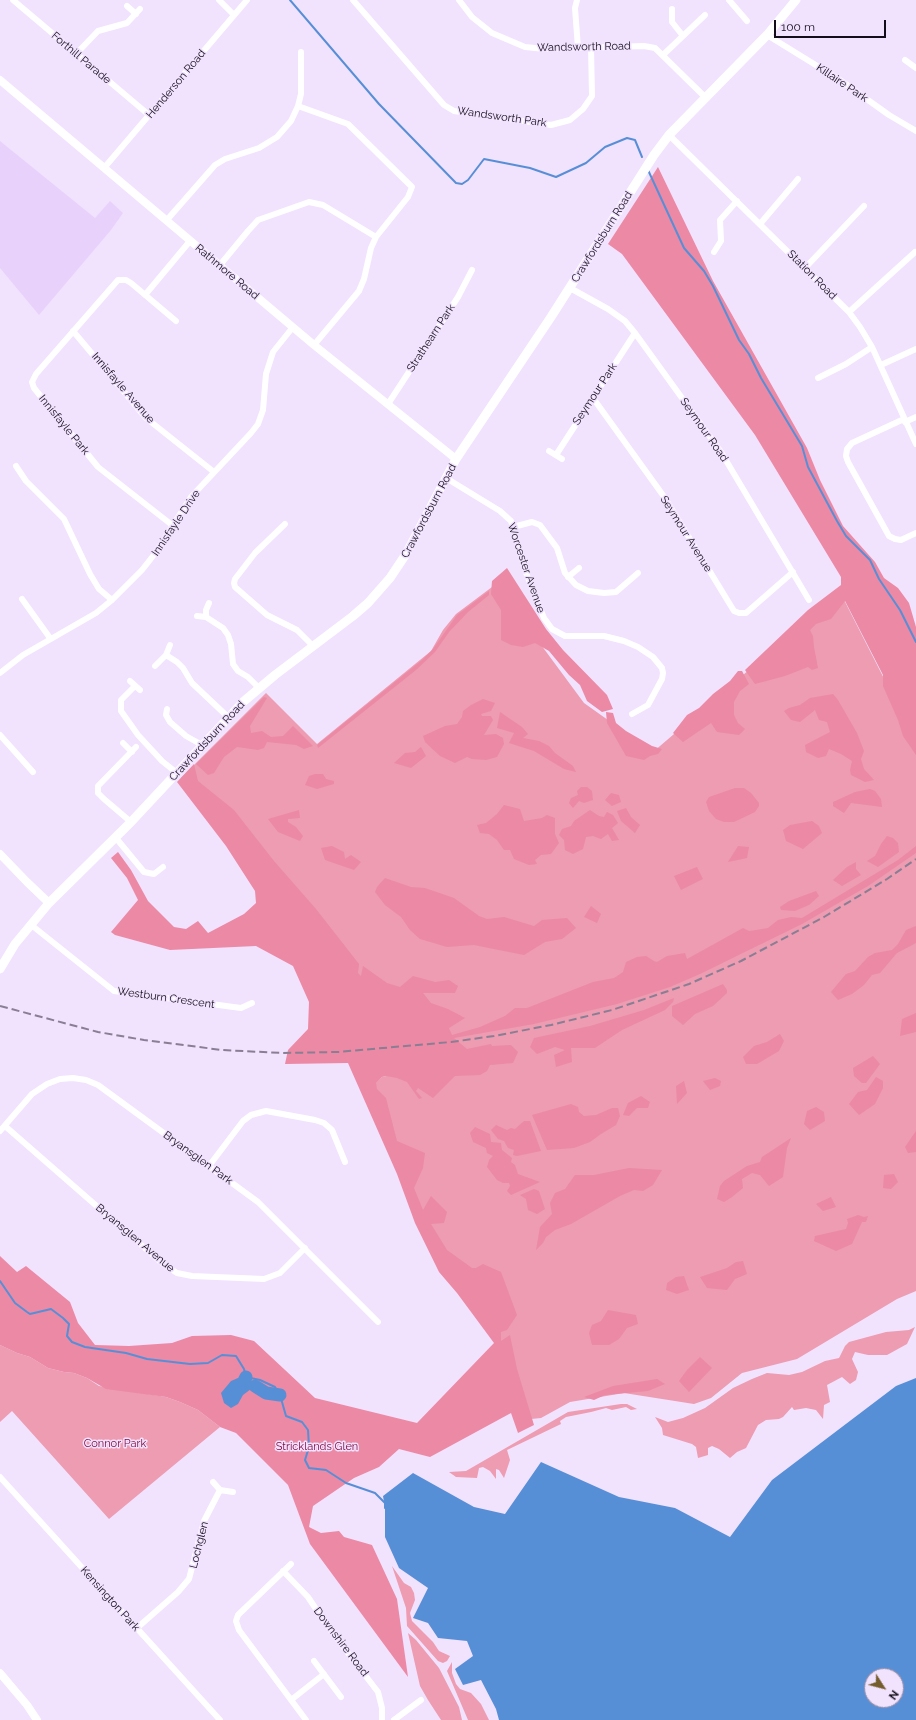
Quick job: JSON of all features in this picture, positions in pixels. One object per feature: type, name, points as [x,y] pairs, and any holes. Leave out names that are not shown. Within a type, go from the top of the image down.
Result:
[{"type":"main road","name":"Crawfordsburn Road","points":[[0,969],[14,944],[49,902],[116,838],[228,717],[259,688],[353,616],[368,603],[390,578],[406,554],[456,459],[479,427],[570,288],[654,155],[669,135],[767,35],[796,0]]},
{"type":"street","name":"Forthill Parade","points":[[13,0],[149,115]]},
{"type":"street","points":[[219,0],[234,15]]},
{"type":"street","name":"Henderson Road","points":[[104,168],[247,0]]},
{"type":"street","name":"Wandsworth Park","points":[[352,0],[444,105],[454,111],[551,125],[570,120],[583,109],[592,96],[591,47]]},
{"type":"street","name":"Wandsworth Road","points":[[459,0],[472,16],[492,33],[525,47],[545,49],[644,46],[655,48],[664,54],[706,98]]},
{"type":"street","points":[[577,0],[575,8],[578,48]]},
{"type":"street","points":[[729,0],[747,21]]},
{"type":"street","points":[[76,54],[98,31],[127,24],[138,12],[127,6]]},
{"type":"street","points":[[672,9],[672,22],[683,36]]},
{"type":"street","points":[[664,54],[705,15]]},
{"type":"street","name":"Killaire Park","points":[[767,35],[840,80],[889,115],[916,131]]},
{"type":"street","points":[[166,221],[215,165],[225,159],[258,148],[277,137],[291,121],[298,106],[301,94],[301,52]]},
{"type":"street","points":[[905,60],[916,68]]},
{"type":"street","name":"Rathmore Road","points":[[0,80],[314,345],[456,459]]},
{"type":"street","points":[[298,106],[348,124],[412,187],[408,197],[376,237],[371,248],[364,279],[359,292],[314,345]]},
{"type":"street","name":"Station Road","points":[[669,135],[849,312],[872,347],[916,444]]},
{"type":"street","points":[[760,224],[798,179]]},
{"type":"street","points":[[714,252],[721,241],[720,220],[737,201]]},
{"type":"street","points":[[220,265],[258,220],[309,202],[323,205],[376,237]]},
{"type":"street","points":[[805,268],[864,206]]},
{"type":"street","points":[[145,295],[190,241]]},
{"type":"street","points":[[849,312],[915,252]]},
{"type":"street","name":"Strathearn Park","points":[[388,404],[458,297],[472,270]]},
{"type":"street","name":"Innisfayle Park","points":[[172,525],[98,467],[34,388],[32,382],[34,376],[118,280],[126,280],[176,321]]},
{"type":"street","name":"Seymour Road","points":[[570,288],[608,309],[625,322],[635,333],[721,452],[809,600]]},
{"type":"street","name":"Innisfayle Drive","points":[[0,673],[23,655],[50,638],[96,613],[112,600],[142,570],[153,556],[190,497],[258,424],[264,410],[266,374],[273,352],[293,327]]},
{"type":"street","name":"Innisfayle Avenue","points":[[73,331],[146,418],[214,472]]},
{"type":"street","name":"Seymour Park","points":[[556,455],[635,333]]},
{"type":"street","points":[[818,378],[846,364],[872,347]]},
{"type":"street","points":[[881,365],[916,350]]},
{"type":"street","name":"Seymour Avenue","points":[[593,398],[665,498],[734,611],[739,614],[746,612],[793,572]]},
{"type":"street","points":[[916,417],[905,420],[852,443],[847,449],[846,456],[889,536],[894,539],[901,540],[916,533]]},
{"type":"street","points":[[549,451],[562,459]]},
{"type":"street","points":[[16,466],[26,481],[64,519],[90,574],[99,589],[112,600]]},
{"type":"street","name":"Worcester Avenue","points":[[446,478],[500,511],[511,521],[526,573],[544,618],[552,629],[565,636],[604,636],[630,643],[649,655],[662,668],[662,679],[648,706],[632,714]]},
{"type":"street","points":[[513,527],[532,522],[540,524],[546,535],[557,548],[563,569],[568,578],[585,590],[604,593],[618,591],[638,573]]},
{"type":"street","points":[[285,524],[255,553],[235,579],[235,587],[267,615],[296,630],[313,646]]},
{"type":"street","points":[[568,578],[580,568]]},
{"type":"street","points":[[22,599],[50,638]]},
{"type":"street","points":[[206,617],[206,610],[209,603]]},
{"type":"street","points":[[197,616],[206,617],[223,628],[231,644],[234,664],[238,671],[248,676],[259,688]]},
{"type":"street","points":[[155,666],[166,655],[170,645]]},
{"type":"street","points":[[166,655],[177,662],[183,668],[192,683],[228,717]]},
{"type":"street","points":[[130,681],[138,688],[121,700],[121,710],[138,735],[177,773]]},
{"type":"street","points":[[167,709],[166,715],[170,722],[186,736],[202,746]]},
{"type":"street","points":[[0,735],[33,772]]},
{"type":"street","points":[[123,743],[134,750],[98,786],[98,793],[131,822]]},
{"type":"street","points":[[116,838],[144,872],[154,874],[164,867]]},
{"type":"street","points":[[0,854],[49,902]]},
{"type":"street","name":"Westburn Crescent","points":[[30,924],[108,988],[114,991],[241,1008],[252,1003]]},
{"type":"street","name":"Bryansglen Park","points":[[0,1131],[32,1094],[41,1087],[60,1079],[80,1079],[93,1082],[258,1202],[378,1322]]},
{"type":"street","points":[[209,1166],[243,1121],[251,1115],[266,1111],[324,1123],[332,1130],[345,1162]]},
{"type":"street","name":"Bryansglen Avenue","points":[[5,1126],[168,1268],[177,1273],[192,1276],[264,1279],[280,1273],[305,1248]]},
{"type":"street","name":"Kensington Park","points":[[0,1478],[220,1720]]},
{"type":"street","points":[[213,1482],[220,1490],[233,1492]]},
{"type":"street","name":"Lochglen","points":[[137,1628],[178,1592],[189,1579],[204,1521],[220,1490]]},
{"type":"street","points":[[291,1564],[238,1615],[236,1621],[240,1630],[306,1720]]},
{"type":"street","name":"Downshire Road","points":[[283,1572],[308,1597],[328,1627],[378,1692],[382,1708],[382,1720]]},
{"type":"street","points":[[314,1661],[341,1697]]},
{"type":"street","points":[[0,1673],[27,1705],[37,1720]]},
{"type":"street","points":[[291,1700],[324,1674]]},
{"type":"street","points":[[394,1720],[421,1700]]},
{"type":"shaded area","points":[[0,141],[95,218],[110,201],[123,213],[111,230],[39,315],[0,268]]},
{"type":"green space","points":[[658,167],[713,281],[807,448],[820,480],[843,526],[875,562],[884,578],[898,588],[909,603],[916,627],[916,755],[903,736],[898,720],[883,686],[883,675],[845,601],[831,619],[816,624],[810,630],[813,636],[818,668],[812,670],[808,667],[785,676],[755,684],[745,670],[808,610],[841,585],[841,577],[755,435],[622,254],[608,244]]},
{"type":"green space","points":[[507,568],[546,629],[563,650],[607,695],[613,709],[602,712],[587,701],[580,685],[569,675],[549,651],[535,643],[523,647],[511,645],[501,640],[501,610],[491,594],[492,581]]},
{"type":"green space","points":[[496,584],[584,703],[653,752],[840,592],[900,710],[916,724],[916,1291],[897,1299],[797,1359],[742,1373],[711,1398],[694,1404],[624,1393],[570,1402],[541,1418],[531,1419],[494,1342],[432,1239],[368,1090],[382,1077],[421,1068],[181,778],[266,693],[317,744],[431,651],[443,630],[456,614]]},
{"type":"green space","points":[[489,591],[489,595],[468,612],[449,632],[435,652],[416,670],[318,748],[317,745],[422,660],[433,649],[457,615]]},
{"type":"green space","points":[[738,671],[742,671],[749,684],[740,691],[734,702],[734,715],[738,723],[745,729],[739,735],[717,732],[711,723],[683,742],[673,733],[687,715],[699,708],[713,694],[730,681]]},
{"type":"green space","points":[[833,694],[857,733],[864,751],[861,759],[864,769],[874,780],[865,782],[851,775],[850,770],[852,761],[829,749],[826,756],[818,758],[806,752],[805,745],[830,732],[827,722],[819,720],[815,710],[800,722],[791,720],[784,711],[800,705],[810,698]]},
{"type":"green space","points":[[264,697],[267,698],[250,726],[251,733],[262,731],[271,737],[283,736],[293,726],[313,746],[304,749],[296,745],[267,742],[264,748],[258,750],[237,747],[224,757],[214,773],[208,775],[196,764]]},
{"type":"green space","points":[[483,699],[495,703],[491,711],[481,714],[482,716],[491,716],[493,720],[484,735],[496,734],[503,738],[504,744],[497,757],[486,760],[467,757],[455,763],[440,756],[425,742],[423,736],[445,726],[457,724],[462,717],[463,711]]},
{"type":"green space","points":[[500,712],[522,727],[528,734],[523,738],[539,741],[549,746],[555,753],[573,766],[576,772],[564,769],[534,751],[509,743],[514,733],[497,728]]},
{"type":"green space","points":[[606,712],[613,713],[616,723],[626,731],[652,746],[662,749],[658,754],[650,756],[644,760],[626,756],[607,723]]},
{"type":"green space","points":[[421,747],[426,756],[411,768],[394,763],[405,753],[415,752]]},
{"type":"green space","name":"Stricklands Glen","points":[[194,764],[198,781],[234,810],[274,861],[316,909],[359,964],[358,973],[361,976],[363,966],[387,983],[400,987],[413,976],[435,982],[449,980],[458,986],[455,993],[423,993],[431,1003],[448,1009],[465,1018],[449,1028],[452,1035],[480,1027],[505,1016],[515,1008],[527,1008],[593,982],[614,978],[623,972],[626,962],[637,957],[646,956],[657,962],[667,956],[685,953],[687,959],[743,928],[749,931],[768,928],[778,920],[791,917],[802,918],[898,860],[916,846],[916,853],[868,886],[802,924],[670,987],[617,1004],[534,1024],[454,1038],[467,1049],[491,1044],[492,1046],[511,1045],[518,1052],[513,1063],[490,1065],[487,1071],[480,1075],[455,1076],[433,1098],[418,1088],[416,1091],[422,1098],[419,1099],[407,1082],[397,1078],[386,1076],[382,1077],[376,1083],[377,1089],[386,1098],[397,1141],[425,1153],[423,1168],[414,1188],[423,1210],[431,1196],[447,1212],[444,1223],[431,1224],[447,1250],[472,1268],[476,1268],[483,1264],[501,1272],[517,1315],[507,1330],[501,1332],[501,1341],[510,1335],[517,1369],[534,1425],[518,1433],[511,1413],[430,1457],[399,1449],[379,1467],[354,1478],[313,1506],[309,1527],[321,1533],[339,1531],[344,1537],[372,1545],[397,1599],[408,1677],[310,1544],[288,1485],[236,1433],[220,1427],[198,1410],[180,1402],[166,1397],[106,1389],[87,1378],[74,1373],[48,1368],[30,1357],[0,1345],[0,1256],[17,1272],[26,1266],[70,1302],[78,1323],[95,1345],[129,1346],[172,1343],[192,1336],[231,1335],[254,1341],[315,1398],[417,1423],[494,1343],[457,1293],[439,1272],[415,1223],[397,1174],[348,1063],[285,1064],[288,1050],[308,1029],[309,1002],[293,966],[256,946],[170,950],[115,935],[111,932],[138,900],[127,878],[111,858],[118,852],[131,870],[148,901],[174,927],[186,929],[198,921],[208,933],[244,914],[256,903],[255,891],[226,846],[177,782]]},
{"type":"green space","points":[[323,774],[326,779],[334,781],[334,784],[317,789],[305,785],[309,776]]},
{"type":"green space","points":[[581,787],[587,787],[592,791],[593,800],[584,803],[579,801],[573,808],[569,803],[571,798],[578,795],[577,791]]},
{"type":"green space","points":[[735,788],[744,788],[751,793],[759,803],[759,806],[755,812],[734,822],[724,822],[716,819],[709,811],[706,802],[709,797]]},
{"type":"green space","points":[[870,789],[875,791],[881,799],[882,807],[851,803],[844,813],[833,806],[833,802],[855,792]]},
{"type":"green space","points":[[611,793],[619,795],[621,802],[612,806],[605,800]]},
{"type":"green space","points":[[504,805],[520,809],[524,821],[542,818],[547,815],[555,818],[555,834],[559,843],[551,854],[541,855],[535,860],[537,864],[529,865],[514,859],[510,850],[504,850],[497,840],[489,834],[480,833],[477,825],[486,823],[497,814]]},
{"type":"green space","points":[[626,808],[631,817],[640,825],[635,833],[621,821],[617,811]]},
{"type":"green space","points":[[299,810],[300,818],[288,819],[288,822],[296,827],[303,836],[300,841],[278,832],[268,819]]},
{"type":"green space","points":[[590,810],[599,816],[604,817],[607,812],[613,815],[618,823],[612,828],[619,840],[612,841],[608,834],[601,839],[593,836],[586,837],[583,849],[573,854],[565,850],[564,840],[559,835],[562,829],[571,826],[574,821]]},
{"type":"green space","points":[[812,821],[819,826],[822,833],[803,849],[786,841],[783,830],[790,825]]},
{"type":"green space","points":[[887,836],[893,838],[898,843],[899,852],[878,867],[867,861],[875,856]]},
{"type":"green space","points":[[332,846],[344,852],[345,859],[351,855],[361,862],[354,870],[325,860],[321,848]]},
{"type":"green space","points":[[738,846],[749,847],[747,858],[728,862]]},
{"type":"green space","points":[[856,862],[856,869],[861,875],[842,886],[833,880],[847,867]]},
{"type":"green space","points":[[697,867],[703,879],[681,890],[674,876]]},
{"type":"green space","points":[[385,878],[411,887],[425,888],[454,898],[479,916],[487,919],[504,917],[534,926],[542,920],[567,918],[576,928],[562,939],[545,942],[524,955],[474,945],[447,947],[420,939],[410,930],[401,917],[385,905],[375,892],[377,887]]},
{"type":"green space","points":[[816,891],[819,896],[809,905],[795,911],[781,910],[780,907],[789,901]]},
{"type":"green space","points":[[591,906],[601,914],[597,923],[584,917]]},
{"type":"green space","points":[[916,926],[916,943],[897,953],[880,973],[872,975],[864,985],[852,994],[838,1000],[831,992],[846,974],[855,971],[868,957],[875,953],[892,950],[898,944],[906,930]]},
{"type":"green space","points":[[723,984],[727,990],[727,993],[713,1006],[695,1014],[683,1025],[672,1016],[672,1006]]},
{"type":"green space","points":[[674,998],[673,1002],[665,1010],[622,1030],[595,1048],[571,1048],[572,1062],[556,1067],[554,1055],[565,1050],[555,1047],[537,1054],[530,1047],[534,1038],[590,1026],[644,1010]]},
{"type":"green space","points":[[916,1013],[916,1032],[900,1036],[902,1019]]},
{"type":"green space","points":[[780,1034],[784,1041],[779,1051],[757,1064],[746,1064],[743,1057],[754,1046],[767,1042]]},
{"type":"green space","points":[[873,1056],[880,1064],[866,1083],[862,1083],[854,1076],[853,1068]]},
{"type":"green space","points":[[876,1077],[883,1081],[883,1088],[875,1104],[859,1115],[849,1104],[858,1092],[867,1090]]},
{"type":"green space","points":[[715,1078],[721,1081],[720,1086],[710,1090],[703,1081]]},
{"type":"green space","points":[[684,1081],[687,1093],[677,1104],[676,1086]]},
{"type":"green space","points":[[641,1096],[650,1102],[648,1108],[637,1108],[629,1116],[623,1115],[628,1103]]},
{"type":"green space","points":[[571,1104],[578,1107],[579,1112],[584,1116],[596,1115],[612,1108],[618,1108],[620,1116],[616,1125],[590,1142],[574,1148],[547,1150],[532,1115]]},
{"type":"green space","points":[[816,1107],[824,1112],[825,1121],[810,1130],[804,1124],[807,1111]]},
{"type":"green space","points":[[524,1121],[530,1121],[541,1151],[517,1156],[513,1155],[514,1150],[508,1148],[504,1141],[498,1139],[491,1130],[496,1125],[507,1130],[511,1128],[515,1129]]},
{"type":"green space","points":[[475,1127],[490,1134],[491,1142],[501,1143],[502,1150],[512,1158],[511,1162],[515,1165],[518,1174],[540,1182],[511,1195],[507,1191],[510,1186],[509,1183],[503,1183],[497,1180],[487,1167],[489,1160],[493,1156],[487,1153],[486,1148],[473,1142],[470,1133]]},
{"type":"green space","points":[[916,1131],[916,1152],[908,1153],[905,1147]]},
{"type":"green space","points":[[791,1138],[787,1148],[783,1177],[769,1186],[760,1175],[752,1173],[742,1179],[743,1188],[732,1197],[724,1202],[717,1199],[720,1186],[724,1181],[747,1166],[760,1162],[762,1157]]},
{"type":"green space","points":[[629,1168],[662,1170],[653,1185],[643,1191],[634,1190],[620,1196],[571,1224],[555,1230],[546,1237],[543,1243],[536,1250],[540,1227],[552,1214],[550,1203],[555,1193],[565,1189],[575,1175],[594,1175]]},
{"type":"green space","points":[[894,1174],[898,1182],[891,1189],[883,1188],[884,1175]]},
{"type":"green space","points":[[534,1189],[539,1191],[545,1209],[537,1214],[528,1210],[526,1199],[520,1195]]},
{"type":"green space","points":[[831,1197],[836,1207],[823,1211],[816,1204]]},
{"type":"green space","points":[[858,1215],[864,1217],[868,1216],[866,1222],[862,1222],[852,1244],[836,1251],[814,1241],[815,1236],[846,1229],[848,1223],[847,1219]]},
{"type":"green space","points":[[743,1261],[747,1274],[735,1279],[727,1290],[707,1288],[700,1277],[727,1268],[736,1262]]},
{"type":"green space","points":[[684,1276],[689,1290],[677,1294],[666,1290],[667,1283],[676,1277]]},
{"type":"green space","points":[[608,1310],[636,1315],[638,1324],[627,1328],[619,1339],[609,1345],[592,1345],[589,1333],[592,1325],[601,1321]]},
{"type":"green space","points":[[915,1327],[907,1344],[887,1355],[868,1355],[855,1352],[852,1359],[858,1372],[856,1380],[850,1384],[842,1377],[827,1385],[830,1402],[824,1405],[823,1419],[816,1410],[806,1408],[794,1410],[792,1407],[783,1417],[779,1419],[766,1420],[758,1425],[746,1448],[737,1452],[730,1458],[719,1449],[712,1446],[708,1448],[708,1455],[698,1458],[696,1447],[692,1444],[663,1435],[662,1428],[655,1417],[668,1422],[683,1418],[705,1408],[733,1388],[767,1373],[789,1375],[802,1372],[825,1361],[839,1358],[845,1346],[849,1342],[886,1332],[909,1330]]},
{"type":"green space","name":"Connor Park","points":[[0,1345],[30,1357],[48,1368],[74,1373],[87,1378],[99,1386],[166,1397],[180,1402],[198,1410],[220,1427],[109,1519],[12,1411],[0,1422]]},
{"type":"green space","points":[[700,1357],[712,1368],[689,1392],[679,1381],[687,1370]]},
{"type":"green space","points":[[657,1379],[665,1384],[648,1391],[605,1395],[594,1400],[584,1397],[613,1386]]},
{"type":"green space","points":[[627,1404],[637,1409],[631,1410],[626,1407],[612,1410],[606,1408],[566,1417],[560,1421],[561,1424],[507,1450],[510,1460],[504,1478],[499,1470],[496,1469],[496,1479],[490,1471],[483,1467],[479,1468],[477,1478],[456,1477],[449,1472],[466,1471],[568,1412]]},
{"type":"green space","points":[[392,1566],[404,1583],[411,1587],[414,1593],[415,1600],[410,1613],[412,1621],[433,1642],[439,1651],[450,1656],[447,1661],[443,1663],[438,1661],[407,1626],[406,1608]]},
{"type":"green space","points":[[408,1633],[416,1640],[439,1668],[459,1707],[462,1720],[441,1720],[428,1700],[420,1686]]},
{"type":"green space","points":[[452,1662],[452,1673],[456,1684],[460,1689],[471,1693],[481,1704],[489,1720],[468,1720],[447,1671]]},
{"type":"water","points":[[238,1378],[255,1386],[243,1395],[238,1404],[231,1408],[224,1403],[221,1393],[231,1381]]},
{"type":"water","points":[[916,1378],[916,1720],[499,1720],[496,1709],[481,1680],[463,1685],[455,1669],[473,1656],[467,1641],[438,1638],[428,1623],[413,1618],[428,1588],[399,1568],[385,1537],[385,1508],[383,1496],[413,1473],[474,1507],[505,1514],[541,1462],[619,1497],[675,1508],[730,1537],[772,1480],[896,1386]]},
{"type":"waterway","points":[[290,0],[379,104],[456,183],[462,184],[468,180],[484,159],[530,168],[556,177],[586,163],[605,147],[627,138],[635,140],[642,157]]},
{"type":"waterway","points":[[648,170],[684,248],[704,271],[713,286],[739,340],[749,354],[761,378],[802,446],[808,467],[837,521],[846,536],[870,560],[879,579],[900,610],[916,642]]},
{"type":"waterway","points":[[0,1281],[15,1303],[30,1314],[51,1309],[63,1318],[69,1324],[67,1336],[72,1342],[85,1347],[126,1353],[147,1359],[190,1364],[208,1363],[222,1355],[236,1356],[244,1369],[246,1377],[260,1380],[275,1387],[280,1395],[286,1416],[302,1422],[308,1430],[309,1447],[305,1460],[309,1468],[326,1470],[346,1483],[375,1493],[385,1503],[385,1508]]},
{"type":"waterway","points":[[244,1381],[246,1377]]},
{"type":"waterway","points":[[255,1386],[266,1393],[280,1395]]},
{"type":"railway","points":[[0,1006],[98,1032],[144,1040],[222,1050],[283,1053],[338,1052],[451,1042],[494,1036],[551,1025],[612,1010],[689,984],[741,961],[824,917],[887,879],[916,859]]}]
